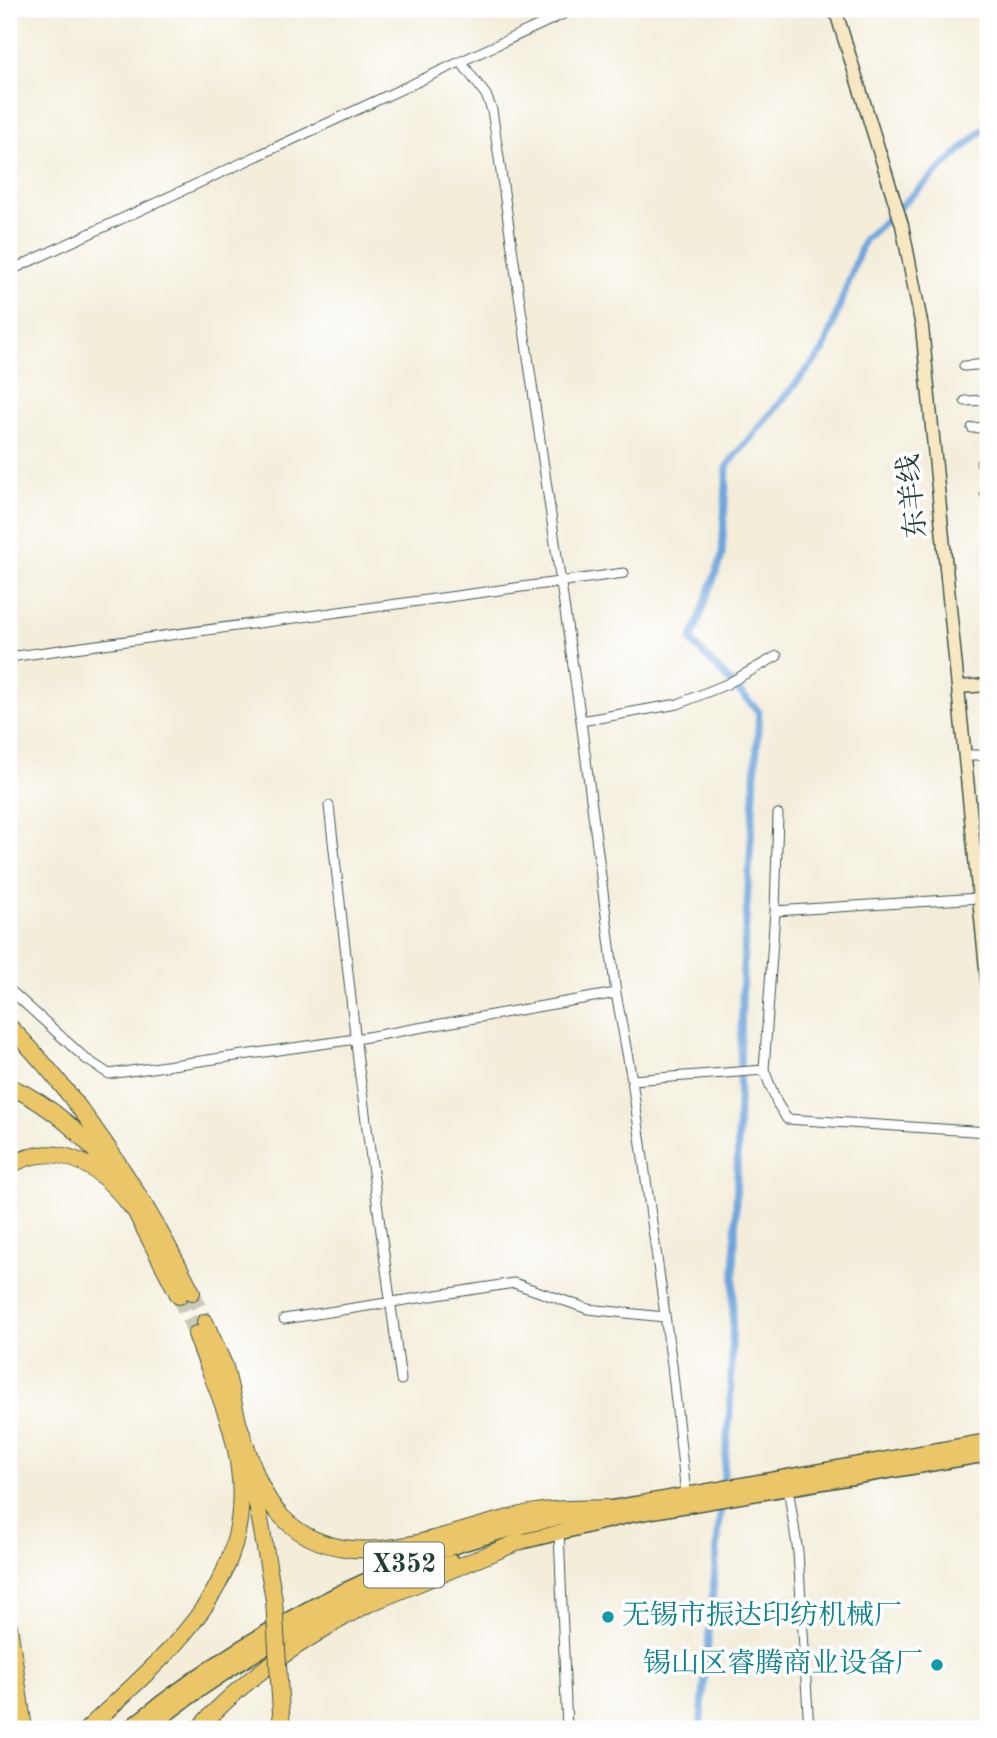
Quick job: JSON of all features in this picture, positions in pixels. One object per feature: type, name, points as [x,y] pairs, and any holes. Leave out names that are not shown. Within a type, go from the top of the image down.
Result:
[{"type":"highway","points":[[9,1026],[71,1096],[138,1206],[186,1294]]},
{"type":"highway","points":[[9,1079],[57,1107],[81,1127],[138,1206]]},
{"type":"highway","points":[[9,1086],[50,1110],[82,1137],[138,1206]]},
{"type":"highway","points":[[9,1166],[44,1154],[74,1157],[110,1180],[138,1206]]},
{"type":"highway","points":[[201,1328],[225,1367],[235,1427],[274,1600],[282,1729]]},
{"type":"highway","points":[[235,1427],[256,1473],[280,1515],[297,1530],[333,1547],[355,1551],[397,1547],[538,1512],[606,1508]]},
{"type":"highway","points":[[87,1729],[202,1614],[219,1586],[230,1562],[239,1520],[240,1491],[235,1427]]},
{"type":"highway","points":[[258,1526],[268,1602],[276,1729]]},
{"type":"highway","points":[[198,1729],[227,1700],[310,1636],[368,1604],[521,1541]]},
{"type":"highway","points":[[9,1626],[24,1729]]},
{"type":"main road","name":"东羊线","points":[[835,9],[902,225],[922,327],[988,989]]},
{"type":"main road","points":[[959,691],[988,685]]},
{"type":"main road","points":[[959,691],[988,693]]},
{"type":"main road","name":"X352","points":[[148,1729],[233,1668],[313,1621],[411,1576],[521,1541],[716,1495],[988,1441]]},
{"type":"main road","name":"X352","points":[[736,1492],[788,1487],[988,1454]]},
{"type":"main road","name":"X352","points":[[128,1729],[224,1657],[350,1588],[475,1540],[606,1508],[686,1495],[716,1495]]},
{"type":"street","points":[[9,271],[574,9]]},
{"type":"street","points":[[461,62],[486,95],[492,110],[581,721],[616,993],[632,1080],[686,1495]]},
{"type":"street","points":[[964,366],[988,364]]},
{"type":"street","points":[[965,401],[988,400]]},
{"type":"street","points":[[972,428],[988,427]]},
{"type":"street","points":[[9,657],[624,573]]},
{"type":"street","points":[[581,721],[678,704],[727,684],[777,656]]},
{"type":"street","points":[[965,755],[978,755],[988,759]]},
{"type":"street","points":[[329,806],[356,1039],[401,1380]]},
{"type":"street","points":[[778,814],[775,911],[760,1070],[777,1103],[788,1119],[988,1132]]},
{"type":"street","points":[[775,911],[979,898]]},
{"type":"street","points":[[9,989],[86,1059],[109,1074],[356,1039],[616,993]]},
{"type":"street","points":[[632,1080],[760,1070]]},
{"type":"street","points":[[284,1319],[514,1283],[588,1309],[636,1317],[664,1317]]},
{"type":"street","points":[[788,1487],[797,1552],[809,1729]]},
{"type":"street","points":[[559,1532],[567,1729]]},
{"type":"waterway","points":[[700,1729],[730,1409],[743,970],[759,712],[691,641],[722,556],[727,466],[823,351],[864,240],[988,125]]},
{"type":"tunnel","points":[[192,1292],[205,1322]]},
{"type":"tunnel","points":[[179,1296],[196,1334]]},
{"type":"place","name":"无锡市振达印纺机械厂","points":[[608,1617]]},
{"type":"place","name":"锡山区睿腾商业设备厂","points":[[937,1665]]}]
